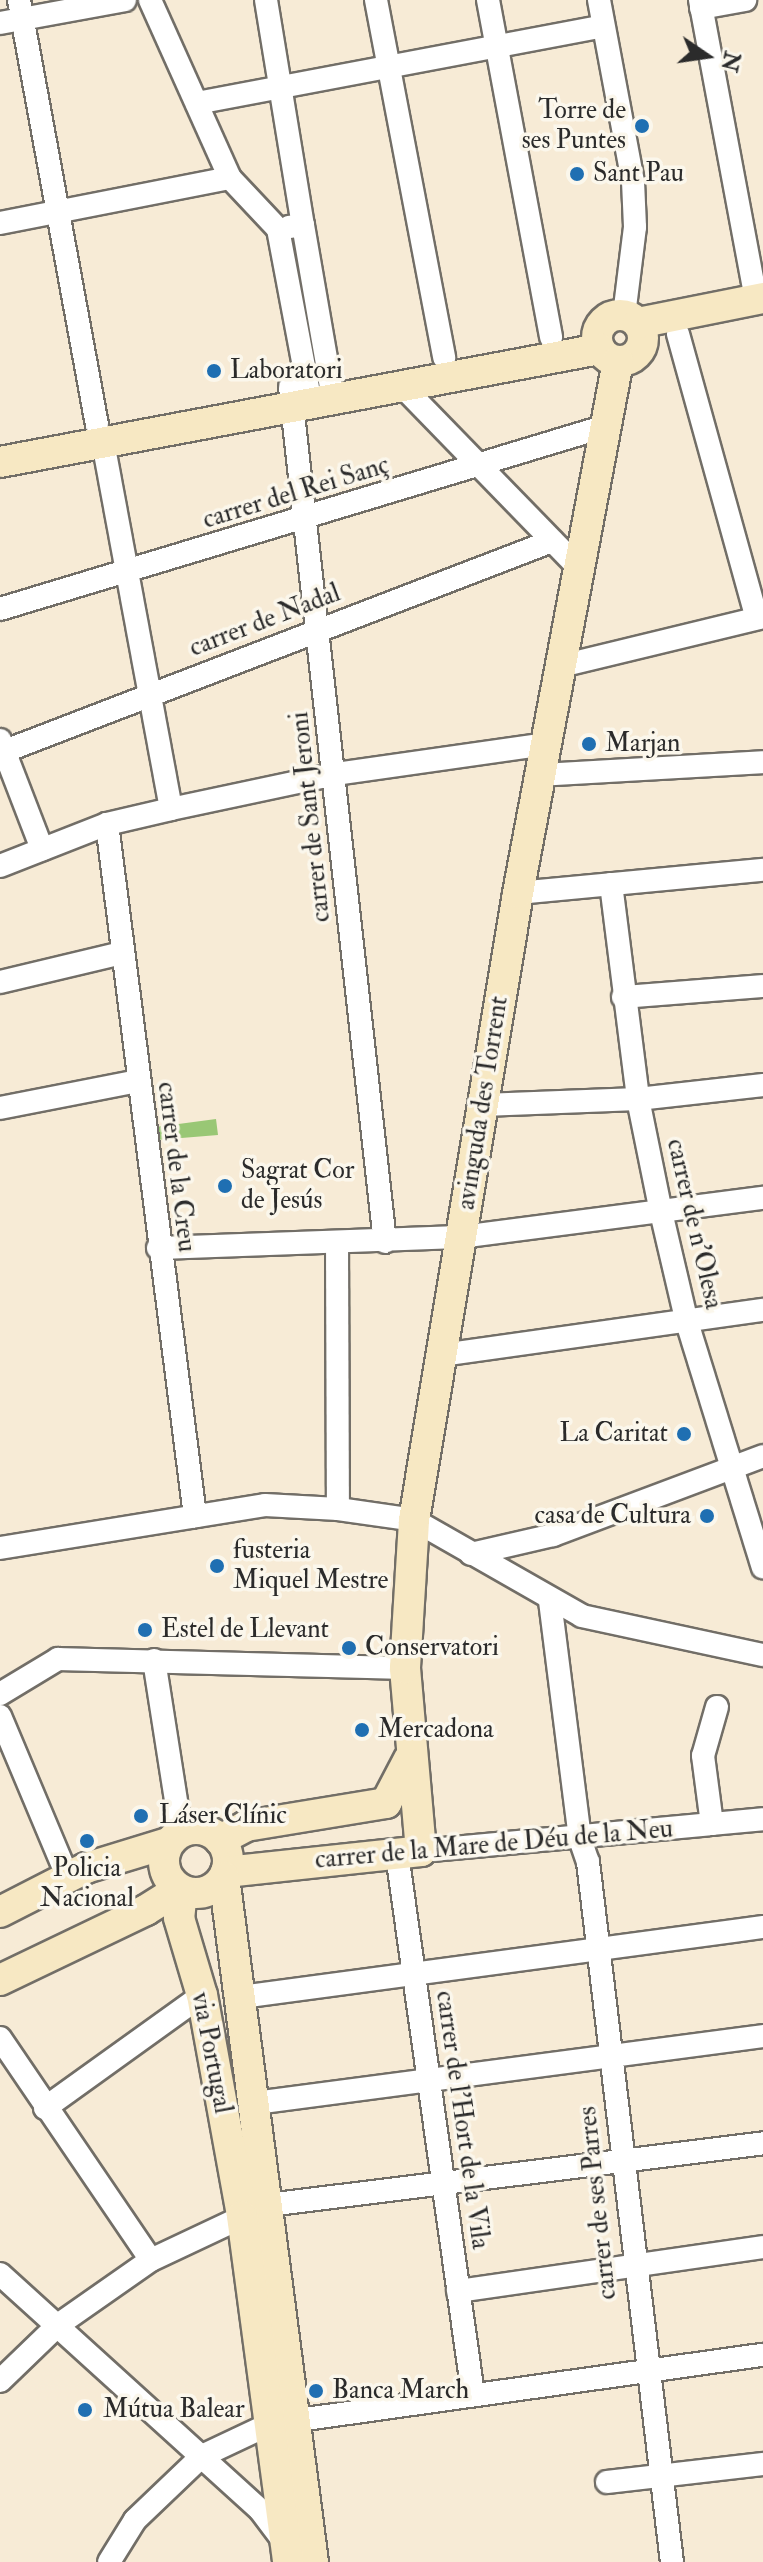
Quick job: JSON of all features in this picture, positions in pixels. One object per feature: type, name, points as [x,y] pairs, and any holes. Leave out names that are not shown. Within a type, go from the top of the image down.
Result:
[{"type":"main road","points":[[0,462],[100,434],[311,393],[444,358],[551,337],[678,334],[761,305]]},
{"type":"main road","points":[[311,393],[402,386],[761,305]]},
{"type":"main road","name":"avinguda des Torrent","points":[[409,1852],[405,1668],[414,1520],[518,893],[606,426],[620,336]]},
{"type":"main road","points":[[0,443],[100,434]]},
{"type":"main road","points":[[0,1912],[68,1878],[202,1829],[220,1840],[246,1826],[386,1803],[409,1759]]},
{"type":"main road","name":"via Portugal","points":[[175,1838],[163,1863],[180,1890],[179,1918],[202,1995],[255,2210],[282,2421],[313,2562]]},
{"type":"main road","name":"via Portugal","points":[[220,1840],[228,1857],[225,1874],[255,2103],[255,2210]]},
{"type":"main road","name":"carrer de la Mare de Déu de la Neu","points":[[225,1874],[409,1852]]},
{"type":"main road","points":[[0,1980],[146,1910],[180,1890],[209,1891],[225,1874]]},
{"type":"main road","name":"via Portugal","points":[[282,2421],[286,2553]]},
{"type":"street","points":[[0,23],[21,9],[125,0]]},
{"type":"street","points":[[150,0],[230,178],[278,229],[311,393]]},
{"type":"street","points":[[266,0],[303,225],[311,393]]},
{"type":"street","points":[[376,0],[444,358]]},
{"type":"street","points":[[488,0],[551,337]]},
{"type":"street","points":[[599,0],[633,181],[635,227],[620,336]]},
{"type":"street","points":[[745,0],[700,4],[761,305]]},
{"type":"street","points":[[21,9],[171,809]]},
{"type":"street","points":[[197,103],[603,26]]},
{"type":"street","points":[[0,223],[230,178]]},
{"type":"street","points":[[278,229],[303,225]]},
{"type":"street","points":[[561,666],[760,617],[678,334]]},
{"type":"street","points":[[402,386],[579,568]]},
{"type":"street","name":"carrer de Sant Jeroni","points":[[311,393],[306,519],[385,1242]]},
{"type":"street","name":"carrer del Rei Sanç","points":[[0,609],[606,426]]},
{"type":"street","name":"carrer de Nadal","points":[[2,748],[150,696],[552,541]]},
{"type":"street","points":[[0,866],[107,824],[171,809],[335,774],[547,744]]},
{"type":"street","points":[[2,748],[42,849]]},
{"type":"street","points":[[540,775],[763,762]]},
{"type":"street","name":"carrer de la Creu","points":[[107,824],[158,1248],[195,1516]]},
{"type":"street","points":[[518,893],[763,870]]},
{"type":"street","name":"carrer de n'Olesa","points":[[611,884],[638,1099],[661,1212],[686,1319],[763,1567]]},
{"type":"street","points":[[0,982],[122,953]]},
{"type":"street","points":[[623,997],[763,986]]},
{"type":"street","points":[[0,1108],[137,1081]]},
{"type":"street","points":[[483,1105],[638,1099],[763,1085]]},
{"type":"street","points":[[158,1248],[461,1237],[763,1198]]},
{"type":"street","points":[[337,1243],[338,1509]]},
{"type":"street","points":[[441,1355],[763,1310]]},
{"type":"street","points":[[471,1554],[553,1535],[763,1456]]},
{"type":"street","points":[[1,1543],[265,1505],[338,1509],[414,1520],[550,1601],[582,1616],[763,1655]]},
{"type":"street","name":"carrer de ses Parres","points":[[550,1601],[597,1950],[646,2374],[672,2562]]},
{"type":"street","points":[[0,1694],[58,1659],[405,1668]]},
{"type":"street","points":[[154,1660],[175,1838]]},
{"type":"street","points":[[712,1824],[703,1756],[717,1707]]},
{"type":"street","points":[[0,1716],[68,1878]]},
{"type":"street","name":"carrer de la Mare de Déu de la Neu","points":[[409,1852],[580,1839],[763,1819]]},
{"type":"street","name":"carrer de l'Hort de la Vila","points":[[409,1852],[412,1973],[473,2394]]},
{"type":"street","points":[[241,1997],[763,1927]]},
{"type":"street","points":[[45,2108],[202,1995]]},
{"type":"street","points":[[255,2103],[427,2077],[763,2036]]},
{"type":"street","points":[[0,2038],[151,2260]]},
{"type":"street","points":[[0,2381],[58,2325],[151,2260],[255,2210],[763,2143]]},
{"type":"street","points":[[458,2291],[763,2247]]},
{"type":"street","points":[[0,2274],[260,2510],[286,2553]]},
{"type":"street","points":[[109,2562],[135,2520],[202,2456],[282,2421],[646,2374],[763,2355]]},
{"type":"street","points":[[607,2482],[763,2464]]},
{"type":"green space","points":[[216,1119],[218,1135],[157,1140],[156,1127]]},
{"type":"place","name":"Torre de ses Puntes","points":[[642,126]]},
{"type":"place","name":"Sant Pau","points":[[577,174]]},
{"type":"place","name":"Laboratori","points":[[214,371]]},
{"type":"place","name":"Marjan","points":[[589,744]]},
{"type":"place","name":"Sagrat Cor de Jesús","points":[[225,1186]]},
{"type":"place","name":"La Caritat","points":[[684,1434]]},
{"type":"place","name":"casa de Cultura","points":[[707,1516]]},
{"type":"place","name":"fusteria Miquel Mestre","points":[[217,1566]]},
{"type":"place","name":"Estel de Llevant","points":[[145,1630]]},
{"type":"place","name":"Conservatori","points":[[349,1648]]},
{"type":"place","name":"Mercadona","points":[[362,1730]]},
{"type":"place","name":"Láser Clínic","points":[[141,1816]]},
{"type":"place","name":"Policia Nacional","points":[[87,1841]]},
{"type":"place","name":"Banca March","points":[[316,2391]]},
{"type":"place","name":"Mútua Balear","points":[[85,2410]]}]
